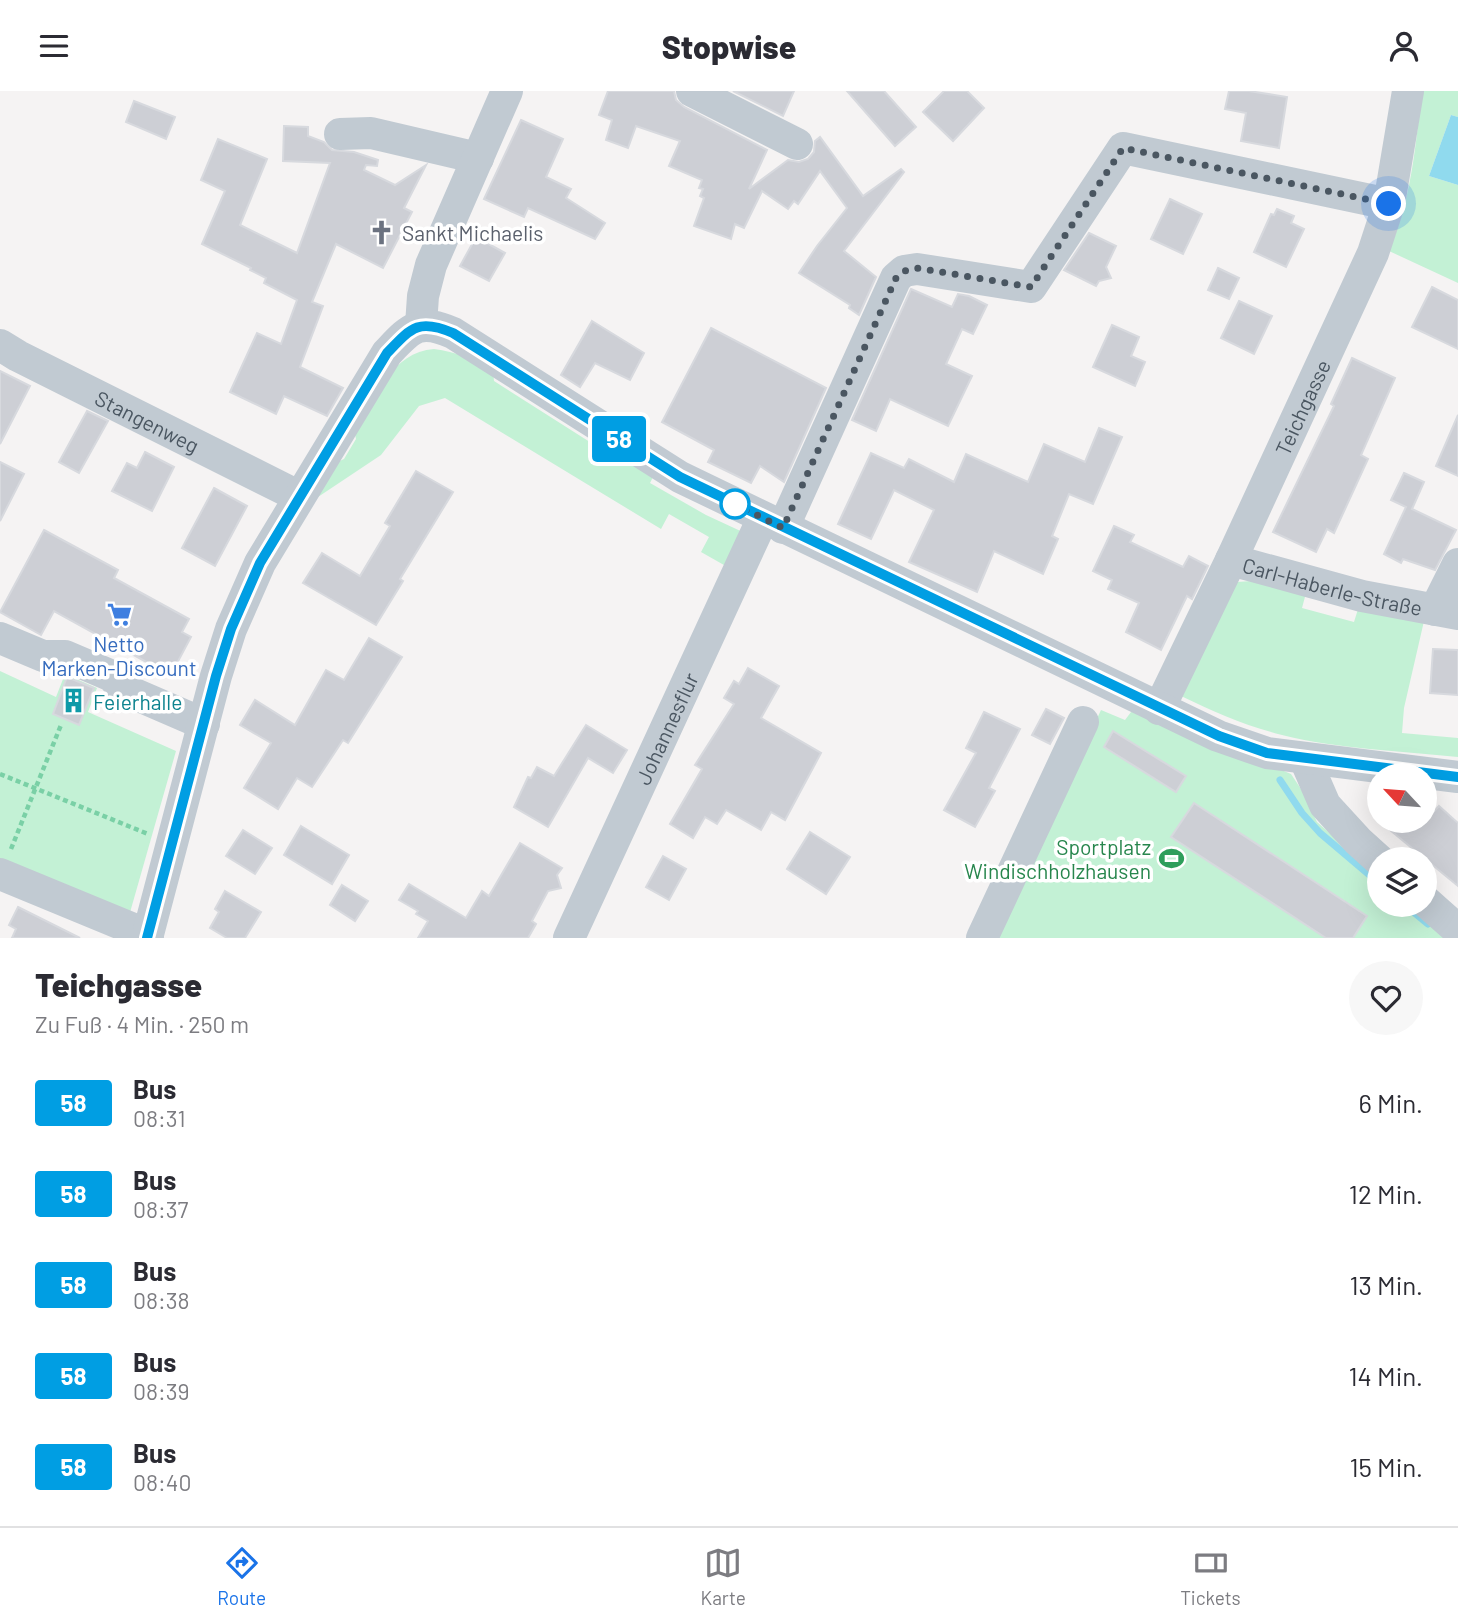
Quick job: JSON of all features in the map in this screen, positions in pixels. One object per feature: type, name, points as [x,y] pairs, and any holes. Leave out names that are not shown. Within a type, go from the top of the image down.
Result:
[{"type":"street","points":[[422,325],[423,296],[431,265],[507,91]]},
{"type":"street","points":[[692,91],[797,144]]},
{"type":"street","name":"Teichgasse","points":[[1159,709],[1231,561],[1373,253],[1389,204],[1408,91]]},
{"type":"street","points":[[340,134],[371,133],[478,158]]},
{"type":"street","name":"Johannesflur","points":[[569,938],[896,278],[904,271],[917,268],[1031,287],[1123,148],[1389,204]]},
{"type":"street","points":[[5,863],[148,936],[231,629],[260,563],[298,496],[387,353],[409,330],[422,325],[435,325],[453,333],[680,477],[1159,709],[1244,746],[1267,753],[1458,777]]},
{"type":"street","name":"Stangenweg","points":[[0,345],[298,496]]},
{"type":"street","name":"Carl-Haberle-Straße","points":[[1231,561],[1362,596],[1447,612],[1458,564]]},
{"type":"street","points":[[0,638],[43,656],[65,656],[77,661],[112,676],[123,689],[204,724]]},
{"type":"street","points":[[982,938],[1083,722]]},
{"type":"street","points":[[1305,759],[1325,805],[1367,848]]},
{"type":"street","points":[[1437,911],[1458,930]]},
{"type":"path","points":[[5,863],[61,725]]},
{"type":"path","points":[[0,774],[172,844]]},
{"type":"green space","points":[[1422,91],[1458,91],[1458,117],[1451,115],[1429,176],[1458,185],[1458,283],[1389,251],[1408,191]]},
{"type":"green space","points":[[434,349],[457,354],[493,371],[494,381],[615,458],[630,458],[655,473],[650,483],[706,515],[747,534],[731,569],[701,552],[709,537],[669,514],[661,529],[445,398],[419,406],[381,455],[309,503],[331,465],[344,459],[356,439],[354,430],[386,379],[407,358]]},
{"type":"green space","points":[[1252,581],[1306,593],[1302,608],[1354,622],[1359,606],[1424,621],[1404,708],[1402,733],[1458,738],[1458,757],[1347,747],[1303,740],[1243,723],[1181,696],[1237,582]]},
{"type":"green space","points":[[0,671],[56,697],[65,674],[97,688],[88,712],[176,751],[129,916],[0,862]]},
{"type":"green space","name":"Sportplatz Windischholzhausen","points":[[1134,708],[1291,774],[1317,822],[1367,866],[1367,917],[1425,917],[1449,938],[994,938],[1101,710],[1125,720]]},
{"type":"water","points":[[1451,115],[1458,117],[1458,185],[1429,176]]},
{"type":"building","points":[[608,91],[674,91],[676,100],[684,107],[767,150],[749,189],[788,160],[799,162],[808,159],[814,152],[815,141],[820,137],[863,196],[901,169],[904,172],[844,251],[876,277],[859,315],[849,308],[850,305],[799,273],[847,208],[820,171],[798,204],[794,201],[788,209],[762,191],[744,228],[735,224],[731,239],[694,226],[704,198],[700,196],[703,189],[699,188],[702,180],[669,166],[680,141],[636,126],[628,148],[606,140],[612,120],[599,115]]},
{"type":"building","points":[[733,91],[794,91],[783,116]]},
{"type":"building","points":[[847,91],[884,91],[916,127],[895,146]]},
{"type":"building","points":[[944,91],[967,91],[984,108],[953,141],[923,112]]},
{"type":"building","points":[[1229,91],[1287,97],[1279,148],[1241,141],[1246,113],[1225,109]]},
{"type":"building","points":[[134,101],[175,117],[166,139],[126,122]]},
{"type":"building","points":[[521,120],[563,139],[546,177],[571,189],[566,198],[605,223],[595,239],[528,208],[524,217],[484,199]]},
{"type":"building","points":[[284,126],[308,127],[308,136],[324,142],[332,150],[354,152],[378,160],[377,166],[366,165],[364,170],[395,185],[426,165],[404,208],[412,212],[383,268],[336,244],[312,302],[323,306],[300,367],[343,388],[327,416],[284,396],[276,414],[230,392],[257,333],[281,344],[297,300],[264,283],[266,278],[250,270],[251,268],[202,244],[225,191],[201,180],[218,139],[267,159],[240,225],[297,253],[330,163],[283,161]]},
{"type":"building","points":[[1170,199],[1202,214],[1183,254],[1151,239]]},
{"type":"building","points":[[1277,209],[1294,216],[1291,223],[1304,229],[1286,267],[1254,252],[1271,214],[1274,215]]},
{"type":"building","points":[[1089,233],[1116,246],[1106,267],[1111,278],[1099,281],[1096,286],[1064,270]]},
{"type":"building","points":[[476,237],[505,253],[489,281],[460,266]]},
{"type":"building","points":[[1218,268],[1239,278],[1229,299],[1208,290]]},
{"type":"building","points":[[1432,287],[1458,300],[1458,349],[1412,327]]},
{"type":"building","points":[[911,289],[952,307],[958,294],[987,305],[973,334],[962,329],[946,364],[972,376],[948,426],[890,399],[876,431],[852,420]]},
{"type":"building","points":[[1239,301],[1272,316],[1254,354],[1221,338]]},
{"type":"building","points":[[592,321],[644,353],[630,380],[595,363],[580,387],[561,375]]},
{"type":"building","points":[[1112,325],[1139,337],[1131,356],[1145,362],[1135,386],[1093,367]]},
{"type":"building","points":[[711,328],[826,388],[784,482],[760,466],[751,483],[708,462],[714,450],[662,422]]},
{"type":"building","points":[[1352,358],[1395,378],[1361,455],[1368,459],[1334,533],[1327,529],[1316,552],[1273,532],[1334,406],[1331,404]]},
{"type":"building","points":[[0,371],[30,386],[0,444]]},
{"type":"building","points":[[87,411],[108,421],[79,473],[59,462]]},
{"type":"building","points":[[1458,415],[1458,476],[1436,466]]},
{"type":"building","points":[[1099,428],[1122,437],[1093,504],[1069,494],[1052,536],[1058,539],[1043,574],[994,551],[977,592],[909,562],[934,510],[894,490],[871,539],[838,524],[871,453],[904,468],[909,459],[954,482],[966,454],[1028,482],[1044,444],[1085,462]]},
{"type":"building","points":[[145,452],[174,467],[152,511],[112,491],[127,463],[137,468]]},
{"type":"building","points":[[0,462],[24,474],[0,521]]},
{"type":"building","points":[[416,471],[453,492],[400,579],[403,581],[376,625],[303,583],[322,553],[360,576],[390,526],[385,523]]},
{"type":"building","points":[[1404,473],[1424,482],[1412,509],[1456,530],[1435,570],[1403,559],[1401,563],[1384,554],[1406,507],[1391,500]]},
{"type":"building","points":[[214,488],[247,506],[215,566],[182,548]]},
{"type":"building","points":[[1114,526],[1134,535],[1130,542],[1183,567],[1189,556],[1208,566],[1192,599],[1187,596],[1161,650],[1126,632],[1139,603],[1108,589],[1112,580],[1093,571]]},
{"type":"building","points":[[44,530],[118,570],[114,578],[189,619],[182,632],[191,637],[175,667],[165,662],[161,670],[54,611],[41,635],[0,612]]},
{"type":"building","points":[[369,638],[402,657],[348,743],[343,740],[312,787],[297,778],[278,809],[244,788],[271,743],[240,725],[255,700],[295,725],[326,670],[344,680]]},
{"type":"building","points":[[1433,649],[1458,650],[1458,695],[1430,693]]},
{"type":"building","points":[[748,668],[779,686],[761,718],[821,753],[785,820],[771,812],[761,830],[726,810],[717,824],[705,817],[693,838],[670,824],[702,769],[695,765],[734,704],[724,698],[734,681],[739,684]]},
{"type":"building","name":"Feierhalle","points":[[67,677],[94,688],[79,725],[53,714]]},
{"type":"building","points":[[1046,709],[1064,718],[1050,744],[1032,735]]},
{"type":"building","points":[[984,712],[1020,729],[989,788],[995,791],[975,827],[944,810],[976,753],[966,748]]},
{"type":"building","points":[[586,725],[627,750],[613,773],[588,758],[548,827],[514,807],[528,777],[531,778],[537,767],[554,776]]},
{"type":"building","points":[[1113,731],[1186,776],[1176,792],[1104,747]]},
{"type":"building","points":[[1194,803],[1367,916],[1353,938],[1326,938],[1171,837]]},
{"type":"building","points":[[1439,806],[1458,823],[1458,886],[1437,869],[1437,847],[1411,847],[1394,833],[1437,833]]},
{"type":"building","points":[[301,826],[349,855],[332,884],[284,855]]},
{"type":"building","points":[[243,830],[272,848],[255,874],[226,856]]},
{"type":"building","points":[[810,832],[850,857],[826,894],[787,869]]},
{"type":"building","points":[[520,843],[562,868],[557,875],[561,888],[548,891],[532,921],[536,924],[528,938],[418,938],[428,921],[416,914],[418,911],[399,900],[409,884],[466,918],[482,891],[489,896]]},
{"type":"building","points":[[663,856],[686,869],[669,900],[646,887]]},
{"type":"building","points":[[342,885],[368,901],[355,921],[330,905]]},
{"type":"building","points":[[225,891],[261,912],[245,938],[227,938],[210,928],[219,912],[215,909]]},
{"type":"building","points":[[18,907],[80,938],[12,938],[16,929],[9,925]]},
{"type":"waterway","points":[[1280,780],[1302,813],[1320,833],[1367,873]]},
{"type":"waterway","points":[[1420,917],[1428,924]]},
{"type":"bus line","name":"58","points":[[147,938],[216,676],[231,629],[260,563],[298,496],[387,353],[409,330],[422,325],[435,325],[453,333],[680,477],[1219,736],[1267,753],[1458,777]]},
{"type":"place","name":"Sankt Michaelis","points":[[382,232]]},
{"type":"place","name":"Netto Marken-Discount","points":[[119,614]]},
{"type":"place","name":"Feierhalle","points":[[73,701]]},
{"type":"place","name":"Sportplatz Windischholzhausen","points":[[1171,858]]},
{"type":"route","points":[[735,504],[783,528],[896,278],[904,271],[917,268],[1031,287],[1123,148],[1389,204]]}]
